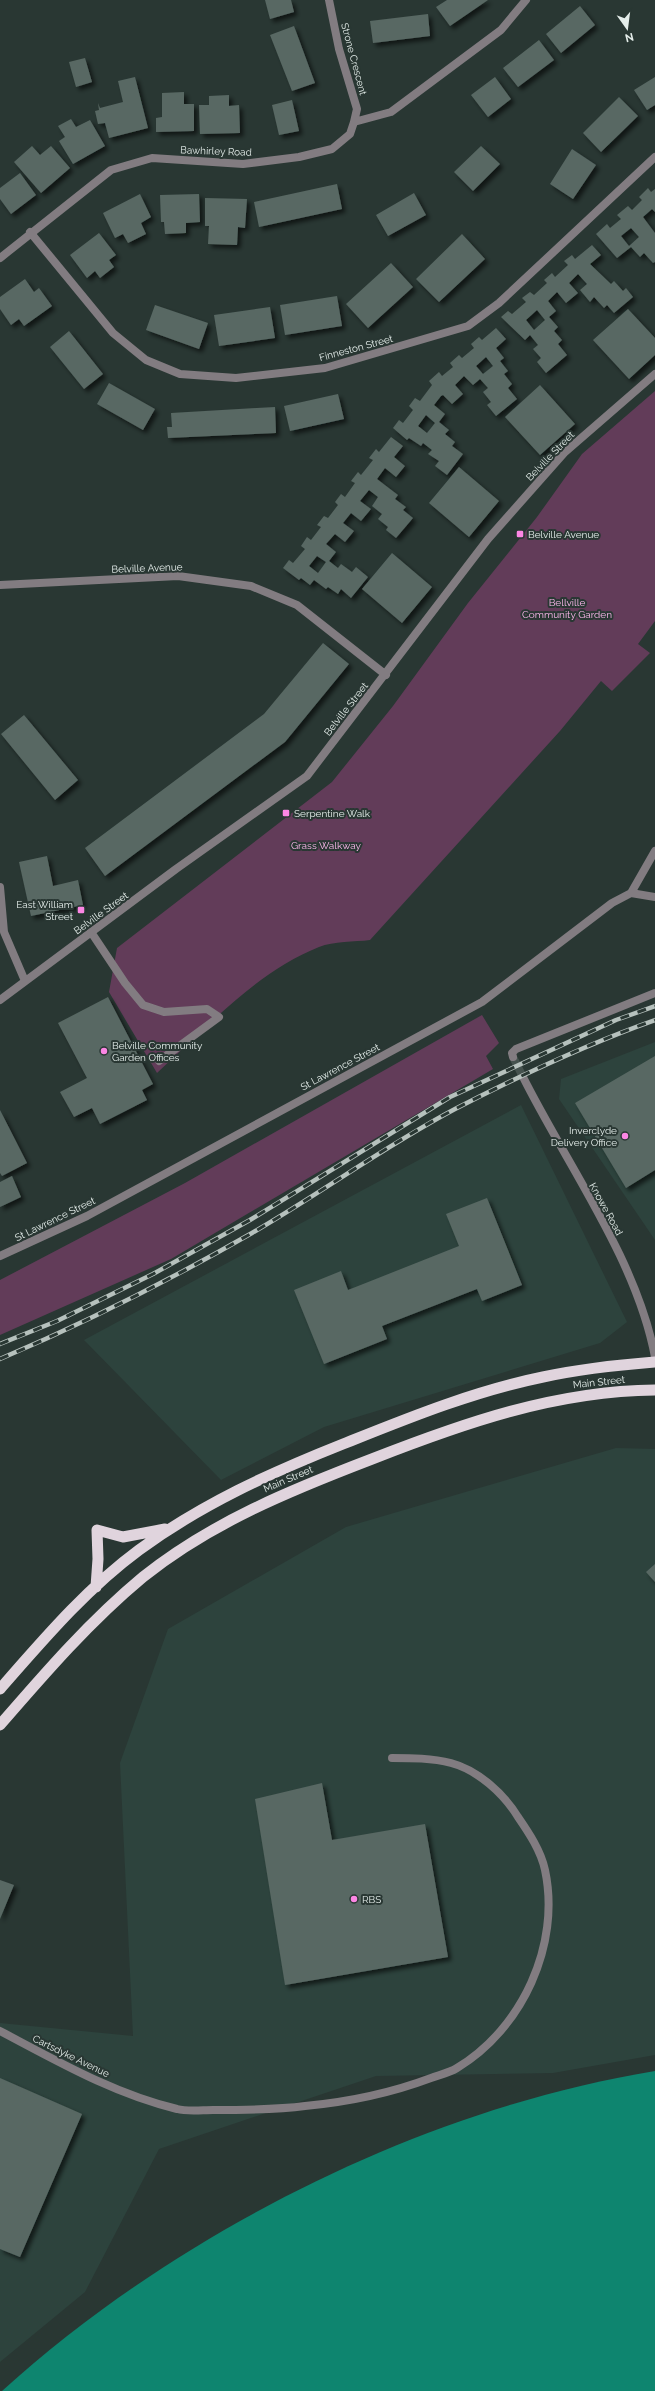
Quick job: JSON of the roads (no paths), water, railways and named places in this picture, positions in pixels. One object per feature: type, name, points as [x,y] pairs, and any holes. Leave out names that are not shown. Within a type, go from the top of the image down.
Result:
[{"type":"highway","name":"Main Street","points":[[0,1688],[68,1614],[96,1587],[138,1551],[215,1501],[263,1477],[452,1403],[540,1377],[581,1370],[655,1362]]},
{"type":"highway","name":"Main Street","points":[[0,1725],[92,1623],[143,1578],[197,1539],[259,1505],[443,1432],[510,1410],[576,1396],[655,1390]]},
{"type":"highway","points":[[96,1587],[98,1559],[97,1530],[123,1537],[170,1529]]},
{"type":"street","name":"Strone Crescent","points":[[329,0],[339,49],[358,110],[354,122]]},
{"type":"street","points":[[354,122],[391,112],[502,30],[526,0]]},
{"type":"street","name":"Bawhirley Road","points":[[0,258],[30,232],[111,170],[152,158],[243,164],[299,157],[332,148],[350,134],[354,122]]},
{"type":"street","name":"Finneston Street","points":[[30,232],[113,332],[146,360],[180,374],[236,378],[325,368],[468,326],[499,303],[655,157]]},
{"type":"street","name":"Belville Street","points":[[0,1000],[307,776],[386,675],[488,539],[564,454],[655,374]]},
{"type":"street","name":"Belville Avenue","points":[[0,585],[178,576],[250,586],[297,605],[386,675]]},
{"type":"street","points":[[655,851],[631,893],[655,897]]},
{"type":"street","points":[[0,887],[4,932],[25,981]]},
{"type":"street","name":"St Lawrence Street","points":[[0,1256],[87,1216],[482,1002],[612,902],[631,893]]},
{"type":"street","points":[[92,932],[125,983],[143,1005],[164,1012],[207,1009],[219,1017],[159,1061]]},
{"type":"street","points":[[513,1057],[512,1053],[516,1049],[655,993]]},
{"type":"street","name":"Knowe Road","points":[[523,1077],[613,1242],[643,1312],[655,1357]]},
{"type":"street","name":"Cartsdyke Avenue","points":[[0,2031],[73,2069],[134,2097],[180,2110],[277,2109],[341,2102],[400,2089],[456,2069],[492,2041],[518,2009],[540,1961],[549,1903],[545,1869],[532,1838],[508,1802],[482,1778],[453,1763],[419,1758],[392,1758]]},
{"type":"tunnel","points":[[513,1057],[523,1077]]},
{"type":"railway","points":[[0,1344],[57,1321],[153,1274],[250,1220],[450,1097],[616,1020],[655,1006]]},
{"type":"railway","points":[[0,1359],[159,1284],[252,1233],[403,1138],[455,1109],[554,1061],[604,1039],[655,1020]]},
{"type":"place","name":"Belville Avenue","points":[[520,534]]},
{"type":"place","name":"Serpentine Walk","points":[[286,813]]},
{"type":"place","name":"East William Street","points":[[81,910]]},
{"type":"place","name":"Belville Community Garden Offices","points":[[104,1051]]},
{"type":"place","name":"Inverclyde Delivery Office","points":[[625,1136]]},
{"type":"place","name":"RBS","points":[[354,1899]]},
{"type":"park label","name":"Bellville Community Garden","points":[[567,608]]},
{"type":"park label","name":"Grass Walkway","points":[[326,845]]}]
